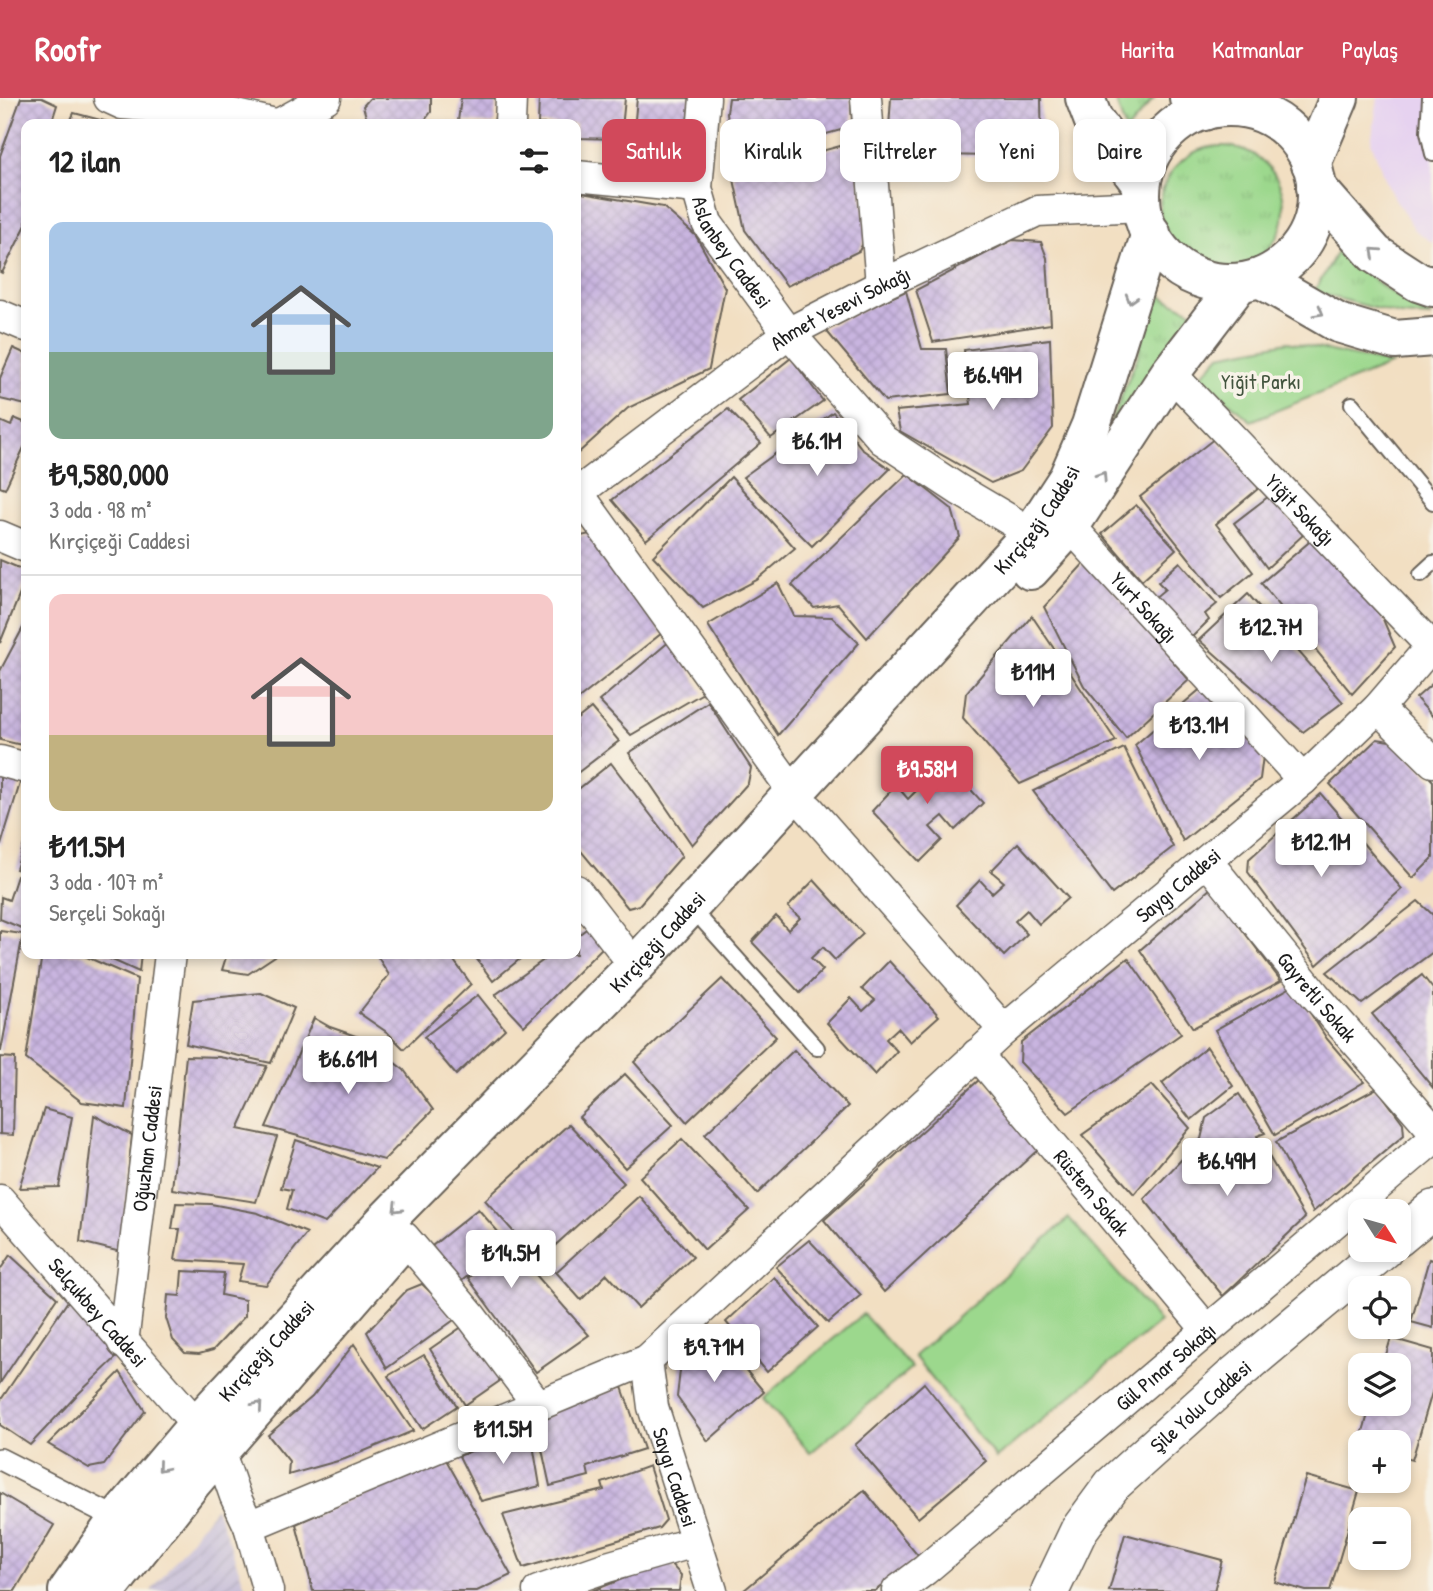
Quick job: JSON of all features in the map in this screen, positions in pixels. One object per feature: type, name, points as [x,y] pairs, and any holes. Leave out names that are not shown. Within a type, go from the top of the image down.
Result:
[{"type":"main road","points":[[1085,98],[1093,119],[1145,208],[1173,265],[1196,278],[1217,284],[1249,281],[1280,268],[1296,252],[1308,233],[1316,209],[1314,176],[1339,98]]},
{"type":"main road","points":[[1145,208],[1146,164],[1156,145],[1177,124],[1211,104],[1241,108],[1259,113],[1283,125],[1301,144],[1314,176],[1375,254],[1418,282],[1433,288]]},
{"type":"main road","name":"Kırçiçeği Caddesi","points":[[68,1591],[118,1519],[209,1437],[704,922],[802,802],[1032,533],[1068,478],[1091,425],[1145,208]]},
{"type":"main road","points":[[1249,281],[1338,323],[1395,340],[1433,337]]},
{"type":"main road","name":"Kırçiçeği Caddesi","points":[[106,1591],[209,1437],[387,1219],[635,966],[802,802],[1070,526],[1170,373],[1249,281]]},
{"type":"street","points":[[108,98],[122,104],[224,112],[256,119]]},
{"type":"street","points":[[279,119],[281,98]]},
{"type":"street","points":[[287,119],[326,98]]},
{"type":"street","points":[[510,119],[511,98]]},
{"type":"street","name":"Aslanbey Caddesi","points":[[705,98],[697,188],[707,222],[790,332],[883,440],[1032,533]]},
{"type":"street","points":[[866,98],[881,285]]},
{"type":"street","points":[[581,176],[697,188]]},
{"type":"street","name":"Ahmet Yesevi Sokağı","points":[[581,490],[790,332],[881,285],[1037,211],[1145,208]]},
{"type":"street","points":[[0,315],[21,324]]},
{"type":"street","name":"Yiğit Sokağı","points":[[1170,373],[1432,645]]},
{"type":"street","points":[[581,498],[802,802],[1004,1030]]},
{"type":"street","name":"Yurt Sokağı","points":[[1070,526],[1303,780]]},
{"type":"street","points":[[0,536],[21,545]]},
{"type":"street","name":"Saygı Caddesi","points":[[712,1591],[653,1407],[647,1360],[1004,1030],[1303,780],[1378,708],[1432,645]]},
{"type":"street","points":[[1378,708],[1433,762]]},
{"type":"street","points":[[0,761],[21,767]]},
{"type":"street","name":"Gayretli Sokak","points":[[1207,861],[1315,995],[1433,1129]]},
{"type":"street","points":[[581,896],[635,966]]},
{"type":"street","name":"Oğuzhan Caddesi","points":[[123,1343],[169,959]]},
{"type":"street","name":"Rüstem Sokak","points":[[977,1054],[1208,1330]]},
{"type":"street","name":"Gül Pınar Sokağı","points":[[897,1591],[1433,1139]]},
{"type":"street","name":"Selçukbey Caddesi","points":[[0,1200],[123,1343],[209,1437]]},
{"type":"street","points":[[1411,1227],[1433,1209]]},
{"type":"street","points":[[404,1237],[471,1316],[538,1405]]},
{"type":"street","name":"Şile Yolu Caddesi","points":[[1050,1591],[1079,1530],[1112,1485],[1232,1377],[1370,1262]]},
{"type":"street","points":[[249,1526],[647,1360]]},
{"type":"street","points":[[209,1437],[249,1526],[268,1591]]},
{"type":"street","points":[[0,1459],[118,1519]]},
{"type":"street","points":[[538,1591],[607,1567],[695,1542]]},
{"type":"lane","points":[[1430,98],[1428,132],[1433,153]]},
{"type":"lane","points":[[1352,404],[1433,502]]},
{"type":"lane","points":[[1421,574],[1433,563]]},
{"type":"lane","points":[[704,922],[817,1048]]},
{"type":"shaded area","points":[[1378,98],[1433,98],[1433,243],[1415,230],[1389,189],[1371,142]]},
{"type":"shaded area","points":[[216,1507],[247,1591],[151,1591]]},
{"type":"green space","points":[[1115,98],[1154,98],[1137,119],[1122,119]]},
{"type":"green space","points":[[1210,147],[1234,147],[1257,156],[1274,173],[1283,196],[1283,220],[1274,243],[1257,260],[1234,269],[1210,269],[1187,260],[1170,243],[1161,220],[1161,196],[1170,173],[1187,156]]},
{"type":"green space","points":[[1338,250],[1386,289],[1431,317],[1400,315],[1314,292]]},
{"type":"green space","points":[[1153,292],[1197,314],[1100,449],[1138,356]]},
{"type":"green space","name":"Yiğit Parkı","points":[[1288,342],[1392,364],[1251,421],[1200,377],[1220,355]]},
{"type":"green space","points":[[1069,1218],[1160,1322],[996,1458],[914,1356]]},
{"type":"green space","points":[[863,1314],[912,1368],[810,1453],[763,1398]]},
{"type":"building","points":[[21,98],[42,98],[57,105],[53,119],[21,119],[21,235],[2,273],[0,272],[0,156]]},
{"type":"building","points":[[370,98],[431,98],[431,112],[426,119],[367,119],[363,106]]},
{"type":"building","points":[[461,98],[497,98],[495,119],[458,119]]},
{"type":"building","points":[[539,98],[625,98],[623,119],[602,119],[602,139],[581,138],[581,119],[538,119]]},
{"type":"building","points":[[637,98],[690,98],[688,119],[635,119]]},
{"type":"building","points":[[729,98],[851,98],[852,119],[840,119],[840,130],[826,134],[826,119],[728,119]]},
{"type":"building","points":[[891,98],[1041,98],[1041,119],[975,119],[975,156],[961,155],[961,119],[890,119]]},
{"type":"building","points":[[74,113],[97,119],[71,119]]},
{"type":"building","points":[[840,146],[840,182],[860,182],[867,235],[859,251],[787,286],[745,230],[735,182],[826,182],[826,150]]},
{"type":"building","points":[[581,193],[663,207],[696,236],[725,288],[709,369],[628,408],[581,450]]},
{"type":"building","points":[[1012,240],[1041,242],[1047,258],[1051,324],[933,342],[916,290]]},
{"type":"building","points":[[906,291],[922,349],[946,349],[951,394],[885,401],[824,328]]},
{"type":"building","points":[[1050,339],[1053,428],[1021,471],[991,483],[900,431],[896,411],[971,404],[964,350]]},
{"type":"building","points":[[13,348],[21,352],[21,404],[0,399],[0,378]]},
{"type":"building","points":[[791,358],[823,401],[771,438],[738,400]]},
{"type":"building","points":[[728,409],[761,443],[646,540],[612,500]]},
{"type":"building","points":[[833,412],[863,450],[890,469],[812,546],[743,477]]},
{"type":"building","points":[[14,418],[21,421],[21,454],[5,489],[0,487],[0,421],[11,426]]},
{"type":"building","points":[[1215,438],[1259,488],[1216,524],[1253,572],[1221,598],[1140,497]]},
{"type":"building","points":[[907,474],[952,509],[960,537],[867,638],[838,604],[814,608],[792,585]]},
{"type":"building","points":[[731,477],[795,548],[757,580],[703,608],[653,556]]},
{"type":"building","points":[[1269,496],[1303,535],[1267,568],[1234,523]]},
{"type":"building","points":[[1136,505],[1176,549],[1142,580],[1102,534]]},
{"type":"building","points":[[590,534],[662,633],[581,697],[581,536]]},
{"type":"building","points":[[1314,538],[1382,617],[1395,647],[1352,694],[1261,583]]},
{"type":"building","points":[[0,560],[21,569],[21,591],[0,643]]},
{"type":"building","points":[[1087,560],[1189,680],[1126,738],[1084,686],[1044,607]]},
{"type":"building","points":[[1180,562],[1217,604],[1205,614],[1209,620],[1189,640],[1153,599],[1165,589],[1158,582]]},
{"type":"building","points":[[778,583],[794,616],[832,617],[859,643],[778,735],[708,625]]},
{"type":"building","points":[[1248,594],[1343,702],[1303,732],[1199,640]]},
{"type":"building","points":[[1032,616],[1116,741],[1020,784],[963,718],[966,693]]},
{"type":"building","points":[[21,631],[21,745],[0,740],[0,671]]},
{"type":"building","points":[[671,640],[703,693],[631,735],[599,701]]},
{"type":"building","points":[[1433,683],[1433,717],[1416,698]]},
{"type":"building","points":[[1204,686],[1263,756],[1260,779],[1183,841],[1135,745]]},
{"type":"building","points":[[708,702],[751,768],[748,783],[692,845],[629,753]]},
{"type":"building","points":[[591,708],[619,741],[581,770],[581,716]]},
{"type":"building","points":[[1377,739],[1396,742],[1433,781],[1433,858],[1413,878],[1330,784]]},
{"type":"building","points":[[1124,748],[1173,847],[1112,894],[1033,791]]},
{"type":"building","points":[[934,749],[983,803],[955,830],[943,816],[930,827],[942,840],[920,862],[872,811],[896,785],[908,799],[920,787],[907,776]]},
{"type":"building","points":[[611,763],[682,856],[639,905],[628,908],[581,851],[581,787]]},
{"type":"building","points":[[0,775],[21,780],[1,845],[0,845]]},
{"type":"building","points":[[1321,794],[1402,889],[1317,965],[1248,872],[1249,859]]},
{"type":"building","points":[[1018,843],[1068,898],[1039,924],[1027,910],[1015,921],[1027,934],[1004,956],[956,905],[980,880],[992,893],[1004,882],[991,871]]},
{"type":"building","points":[[21,854],[21,870],[16,869]]},
{"type":"building","points":[[17,876],[21,878],[21,928],[0,919],[1,897],[9,900]]},
{"type":"building","points":[[814,880],[863,934],[835,960],[823,947],[811,958],[823,970],[800,993],[752,942],[776,916],[788,930],[800,918],[788,907]]},
{"type":"building","points":[[1211,888],[1281,981],[1193,1028],[1140,950]]},
{"type":"building","points":[[1418,901],[1433,915],[1433,952],[1362,1004],[1327,972]]},
{"type":"building","points":[[590,926],[604,946],[524,1026],[495,995],[545,959],[581,959],[581,933]]},
{"type":"building","points":[[0,931],[21,934],[21,945],[0,1051]]},
{"type":"building","points":[[1128,958],[1181,1034],[1068,1113],[1020,1062],[1021,1042]]},
{"type":"building","points":[[41,959],[91,959],[137,979],[126,1108],[82,1102],[26,1059]]},
{"type":"building","points":[[110,959],[140,959],[139,972]]},
{"type":"building","points":[[225,959],[270,959],[248,974],[222,970]]},
{"type":"building","points":[[379,959],[453,959],[471,984],[404,1049],[388,1033],[359,1013],[389,975]]},
{"type":"building","points":[[477,959],[520,959],[493,981]]},
{"type":"building","points":[[889,961],[939,1016],[910,1042],[898,1028],[886,1039],[897,1051],[875,1075],[827,1023],[851,998],[863,1011],[875,1000],[862,989]]},
{"type":"building","points":[[1422,975],[1433,989],[1433,1088],[1372,1014]]},
{"type":"building","points":[[722,979],[776,1037],[687,1122],[634,1062]]},
{"type":"building","points":[[1293,986],[1327,1039],[1364,1082],[1275,1135],[1215,1030]]},
{"type":"building","points":[[261,993],[294,1008],[271,1063],[186,1044],[193,1000]]},
{"type":"building","points":[[478,995],[505,1029],[456,1075],[424,1037]]},
{"type":"building","points":[[314,1018],[330,1027],[364,1039],[404,1070],[433,1110],[384,1160],[266,1127]]},
{"type":"building","points":[[1207,1047],[1233,1086],[1191,1120],[1162,1083]]},
{"type":"building","points":[[794,1050],[848,1106],[757,1194],[705,1134]]},
{"type":"building","points":[[186,1056],[219,1057],[267,1066],[238,1129],[277,1137],[256,1202],[172,1189]]},
{"type":"building","points":[[0,1057],[15,1058],[13,1135],[0,1134]]},
{"type":"building","points":[[625,1074],[673,1125],[625,1168],[579,1117]]},
{"type":"building","points":[[980,1079],[1042,1146],[884,1292],[824,1220]]},
{"type":"building","points":[[1152,1085],[1190,1128],[1134,1194],[1082,1135]]},
{"type":"building","points":[[1377,1088],[1403,1123],[1404,1135],[1313,1212],[1276,1142]]},
{"type":"building","points":[[1239,1094],[1265,1133],[1257,1136],[1305,1218],[1223,1296],[1144,1199],[1201,1139],[1206,1118]]},
{"type":"building","points":[[44,1109],[72,1117],[59,1187],[19,1188]]},
{"type":"building","points":[[94,1115],[132,1135],[121,1252],[80,1242]]},
{"type":"building","points":[[569,1124],[624,1183],[539,1260],[485,1200]]},
{"type":"building","points":[[682,1139],[749,1210],[705,1250],[640,1177]]},
{"type":"building","points":[[296,1140],[377,1168],[325,1223],[287,1209],[292,1190],[281,1188]]},
{"type":"building","points":[[639,1196],[693,1257],[638,1308],[607,1274],[581,1300],[556,1272]]},
{"type":"building","points":[[176,1203],[211,1204],[258,1213],[307,1233],[266,1285],[238,1281],[243,1264],[175,1260],[180,1229],[172,1229]]},
{"type":"building","points":[[478,1209],[589,1335],[536,1372],[468,1278],[490,1259],[460,1282],[432,1246]]},
{"type":"building","points":[[809,1240],[861,1295],[828,1323],[776,1267]]},
{"type":"building","points":[[10,1255],[57,1298],[0,1383],[0,1270]]},
{"type":"building","points":[[1429,1259],[1433,1260],[1433,1328],[1411,1322]]},
{"type":"building","points":[[182,1271],[224,1273],[221,1295],[245,1300],[245,1316],[213,1350],[199,1354],[185,1353],[173,1340],[166,1318],[168,1295],[180,1296]]},
{"type":"building","points":[[774,1277],[818,1327],[767,1372],[726,1322]]},
{"type":"building","points":[[422,1284],[445,1306],[454,1320],[387,1368],[367,1332],[407,1290]]},
{"type":"building","points":[[70,1298],[118,1356],[30,1445],[0,1425],[0,1401]]},
{"type":"building","points":[[469,1322],[507,1376],[465,1405],[430,1349]]},
{"type":"building","points":[[710,1327],[764,1392],[708,1441],[677,1397],[682,1353]]},
{"type":"building","points":[[1391,1339],[1433,1350],[1433,1389],[1412,1460],[1411,1430],[1363,1430],[1368,1416],[1411,1416],[1411,1353],[1387,1353]]},
{"type":"building","points":[[354,1344],[413,1431],[345,1459],[288,1475],[289,1461],[268,1435],[312,1397]]},
{"type":"building","points":[[424,1355],[457,1406],[422,1429],[388,1376]]},
{"type":"building","points":[[120,1372],[145,1411],[104,1465],[89,1468],[48,1444]]},
{"type":"building","points":[[924,1383],[986,1461],[918,1518],[855,1445]]},
{"type":"building","points":[[622,1387],[644,1449],[587,1467],[589,1476],[550,1486],[536,1422],[569,1404]]},
{"type":"building","points":[[530,1427],[540,1486],[481,1501],[459,1456]]},
{"type":"building","points":[[445,1458],[511,1575],[477,1591],[313,1591],[296,1524]]},
{"type":"building","points":[[649,1466],[666,1520],[659,1528],[523,1568],[503,1515],[604,1490],[602,1483]]},
{"type":"building","points":[[1306,1476],[1348,1488],[1348,1493],[1358,1493],[1354,1507],[1348,1507],[1348,1529],[1330,1591],[1306,1591],[1275,1582]]},
{"type":"building","points":[[864,1490],[919,1557],[875,1591],[743,1591]]},
{"type":"building","points":[[0,1493],[54,1525],[15,1591],[0,1591]]},
{"type":"building","points":[[1125,1534],[1222,1560],[1214,1591],[1109,1591]]},
{"type":"building","points":[[668,1561],[681,1575],[679,1591],[592,1591]]}]
